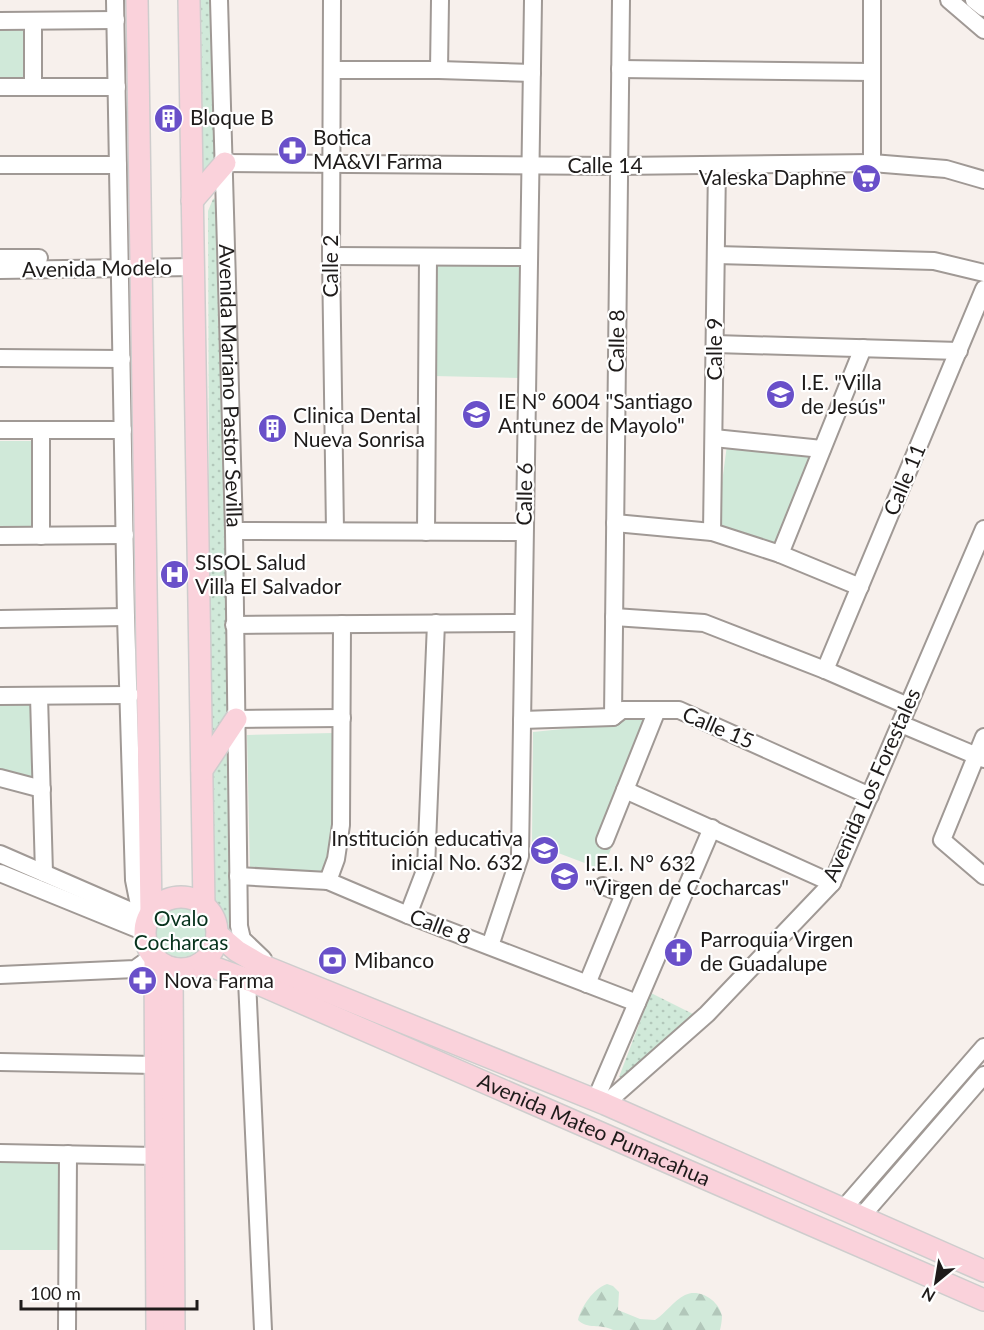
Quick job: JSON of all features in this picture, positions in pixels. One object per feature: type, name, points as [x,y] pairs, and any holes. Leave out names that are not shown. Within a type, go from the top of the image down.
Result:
[{"type":"main road","points":[[137,0],[148,919],[146,941],[160,961],[174,1330]]},
{"type":"main road","name":"Avenida Mariano Pastor Sevilla","points":[[189,0],[204,906]]},
{"type":"main road","points":[[192,201],[225,163]]},
{"type":"main road","points":[[202,770],[236,719]]},
{"type":"main road","points":[[148,919],[165,901],[175,898],[195,901],[204,906],[215,924],[217,934],[215,945],[210,955],[201,963],[182,969],[160,961]]},
{"type":"main road","name":"Avenida Mateo Pumacahua","points":[[217,934],[248,959],[277,972],[600,1102],[984,1271]]},
{"type":"main road","points":[[158,1330],[155,1065],[160,961]]},
{"type":"main road","name":"Avenida Mateo Pumacahua","points":[[201,963],[247,980],[984,1300]]},
{"type":"street","points":[[115,0],[126,617],[134,880],[139,905],[148,919]]},
{"type":"street","name":"Avenida Mariano Pastor Sevilla","points":[[219,0],[234,531],[239,926],[242,939],[277,972]]},
{"type":"street","name":"Calle 2","points":[[332,0],[331,256],[335,531]]},
{"type":"street","points":[[439,70],[440,0]]},
{"type":"street","name":"Calle 6","points":[[490,946],[520,856],[533,0]]},
{"type":"street","name":"Calle 8","points":[[613,717],[621,0]]},
{"type":"street","points":[[872,0],[872,163]]},
{"type":"street","points":[[949,0],[984,30]]},
{"type":"street","points":[[974,0],[984,8]]},
{"type":"street","points":[[0,21],[116,20]]},
{"type":"street","points":[[33,21],[33,87]]},
{"type":"street","points":[[620,69],[872,72]]},
{"type":"street","points":[[332,70],[532,73]]},
{"type":"street","points":[[0,87],[117,87]]},
{"type":"street","name":"Calle 14","points":[[225,163],[530,166],[872,163],[946,169],[984,180]]},
{"type":"street","points":[[0,165],[118,165]]},
{"type":"street","name":"Calle 9","points":[[712,532],[717,165]]},
{"type":"street","points":[[716,255],[934,261],[984,273]]},
{"type":"street","points":[[331,256],[529,257]]},
{"type":"street","points":[[426,532],[428,257]]},
{"type":"street","name":"Avenida Modelo","points":[[0,258],[120,263],[193,262]]},
{"type":"street","name":"Avenida Modelo","points":[[0,270],[120,263]]},
{"type":"street","name":"Calle 11","points":[[825,670],[984,289]]},
{"type":"street","points":[[715,344],[958,351]]},
{"type":"street","points":[[780,554],[863,348]]},
{"type":"street","points":[[0,358],[122,359]]},
{"type":"street","points":[[0,430],[123,430]]},
{"type":"street","points":[[41,430],[41,536]]},
{"type":"street","points":[[714,438],[822,449]]},
{"type":"street","points":[[615,523],[712,532],[780,554],[860,587]]},
{"type":"street","name":"Avenida Los Forestales","points":[[600,1102],[707,1014],[832,883],[984,529]]},
{"type":"street","points":[[234,531],[524,531]]},
{"type":"street","points":[[0,536],[125,535]]},
{"type":"street","points":[[0,619],[126,617]]},
{"type":"street","points":[[614,617],[704,623],[825,670],[908,706]]},
{"type":"street","points":[[408,915],[426,868],[436,623]]},
{"type":"street","points":[[234,625],[523,623]]},
{"type":"street","points":[[328,880],[336,859],[340,833],[342,624]]},
{"type":"street","points":[[0,696],[130,695]]},
{"type":"street","points":[[39,696],[44,873]]},
{"type":"street","name":"Calle 15","points":[[522,720],[613,717],[622,710],[679,710],[870,796]]},
{"type":"street","points":[[605,840],[657,710]]},
{"type":"street","points":[[236,719],[342,718]]},
{"type":"street","points":[[901,724],[980,758]]},
{"type":"street","points":[[984,737],[980,758],[942,840],[984,876]]},
{"type":"street","points":[[0,778],[42,789]]},
{"type":"street","points":[[625,790],[832,883]]},
{"type":"street","points":[[600,1102],[637,1003],[712,828]]},
{"type":"street","points":[[0,854],[148,919]]},
{"type":"street","points":[[0,873],[148,919]]},
{"type":"street","name":"Calle 8","points":[[238,876],[328,880],[408,915],[637,1003]]},
{"type":"street","points":[[587,984],[624,894],[603,886]]},
{"type":"street","points":[[0,975],[135,969],[160,961]]},
{"type":"street","points":[[247,980],[263,1330]]},
{"type":"street","points":[[852,1213],[984,1047]]},
{"type":"street","points":[[0,1062],[155,1065]]},
{"type":"street","points":[[852,1213],[984,1075]]},
{"type":"street","points":[[0,1153],[156,1156]]},
{"type":"street","points":[[67,1330],[68,1154]]},
{"type":"green space","points":[[201,0],[210,0],[216,159],[205,173],[203,172]]},
{"type":"green space","points":[[0,28],[28,28],[30,82],[0,82]]},
{"type":"green space","points":[[220,196],[227,713],[210,741],[208,211],[213,199]]},
{"type":"green space","points":[[435,262],[521,264],[521,378],[434,376]]},
{"type":"green space","points":[[0,441],[32,441],[32,532],[0,531]]},
{"type":"green space","points":[[727,445],[810,455],[777,544],[772,547],[716,528]]},
{"type":"green space","points":[[0,701],[36,701],[37,782],[0,770]]},
{"type":"green space","points":[[625,714],[646,716],[598,841],[612,846],[603,870],[532,843],[533,732],[612,724]]},
{"type":"green space","points":[[333,733],[335,827],[324,875],[250,870],[247,735]]},
{"type":"green space","points":[[231,737],[231,932],[217,911],[213,897],[212,772]]},
{"type":"green space","name":"Ovalo Cocharcas","points":[[181,905],[191,907],[199,913],[205,921],[207,931],[205,941],[199,949],[191,955],[181,957],[171,955],[163,949],[157,941],[155,931],[157,921],[163,913],[171,907]]},
{"type":"green space","points":[[651,993],[697,1016],[626,1078],[619,1077]]},
{"type":"green space","points":[[0,1161],[58,1161],[58,1250],[0,1250]]},
{"type":"green space","points":[[607,1284],[619,1292],[618,1310],[640,1319],[655,1320],[685,1295],[702,1294],[713,1300],[720,1310],[722,1316],[720,1330],[613,1330],[582,1323],[578,1320],[585,1304],[597,1289]]},
{"type":"place","name":"Bloque B","points":[[169,118]]},
{"type":"place","name":"Botica MA&VI Farma","points":[[292,150]]},
{"type":"place","name":"Valeska Daphne","points":[[867,178]]},
{"type":"place","name":"I.E. \"Villa de Jesús\"","points":[[780,395]]},
{"type":"place","name":"IE N° 6004 \"Santiago Antunez de Mayolo\"","points":[[477,414]]},
{"type":"place","name":"Clinica Dental Nueva Sonrisa","points":[[272,428]]},
{"type":"place","name":"SISOL Salud Villa El Salvador","points":[[174,575]]},
{"type":"place","name":"Institución educativa inicial No. 632","points":[[544,851]]},
{"type":"place","name":"I.E.I. N° 632 \"Virgen de Cocharcas\"","points":[[564,876]]},
{"type":"place","name":"Parroquia Virgen de Guadalupe","points":[[679,952]]},
{"type":"place","name":"Mibanco","points":[[333,961]]},
{"type":"place","name":"Nova Farma","points":[[143,981]]}]
